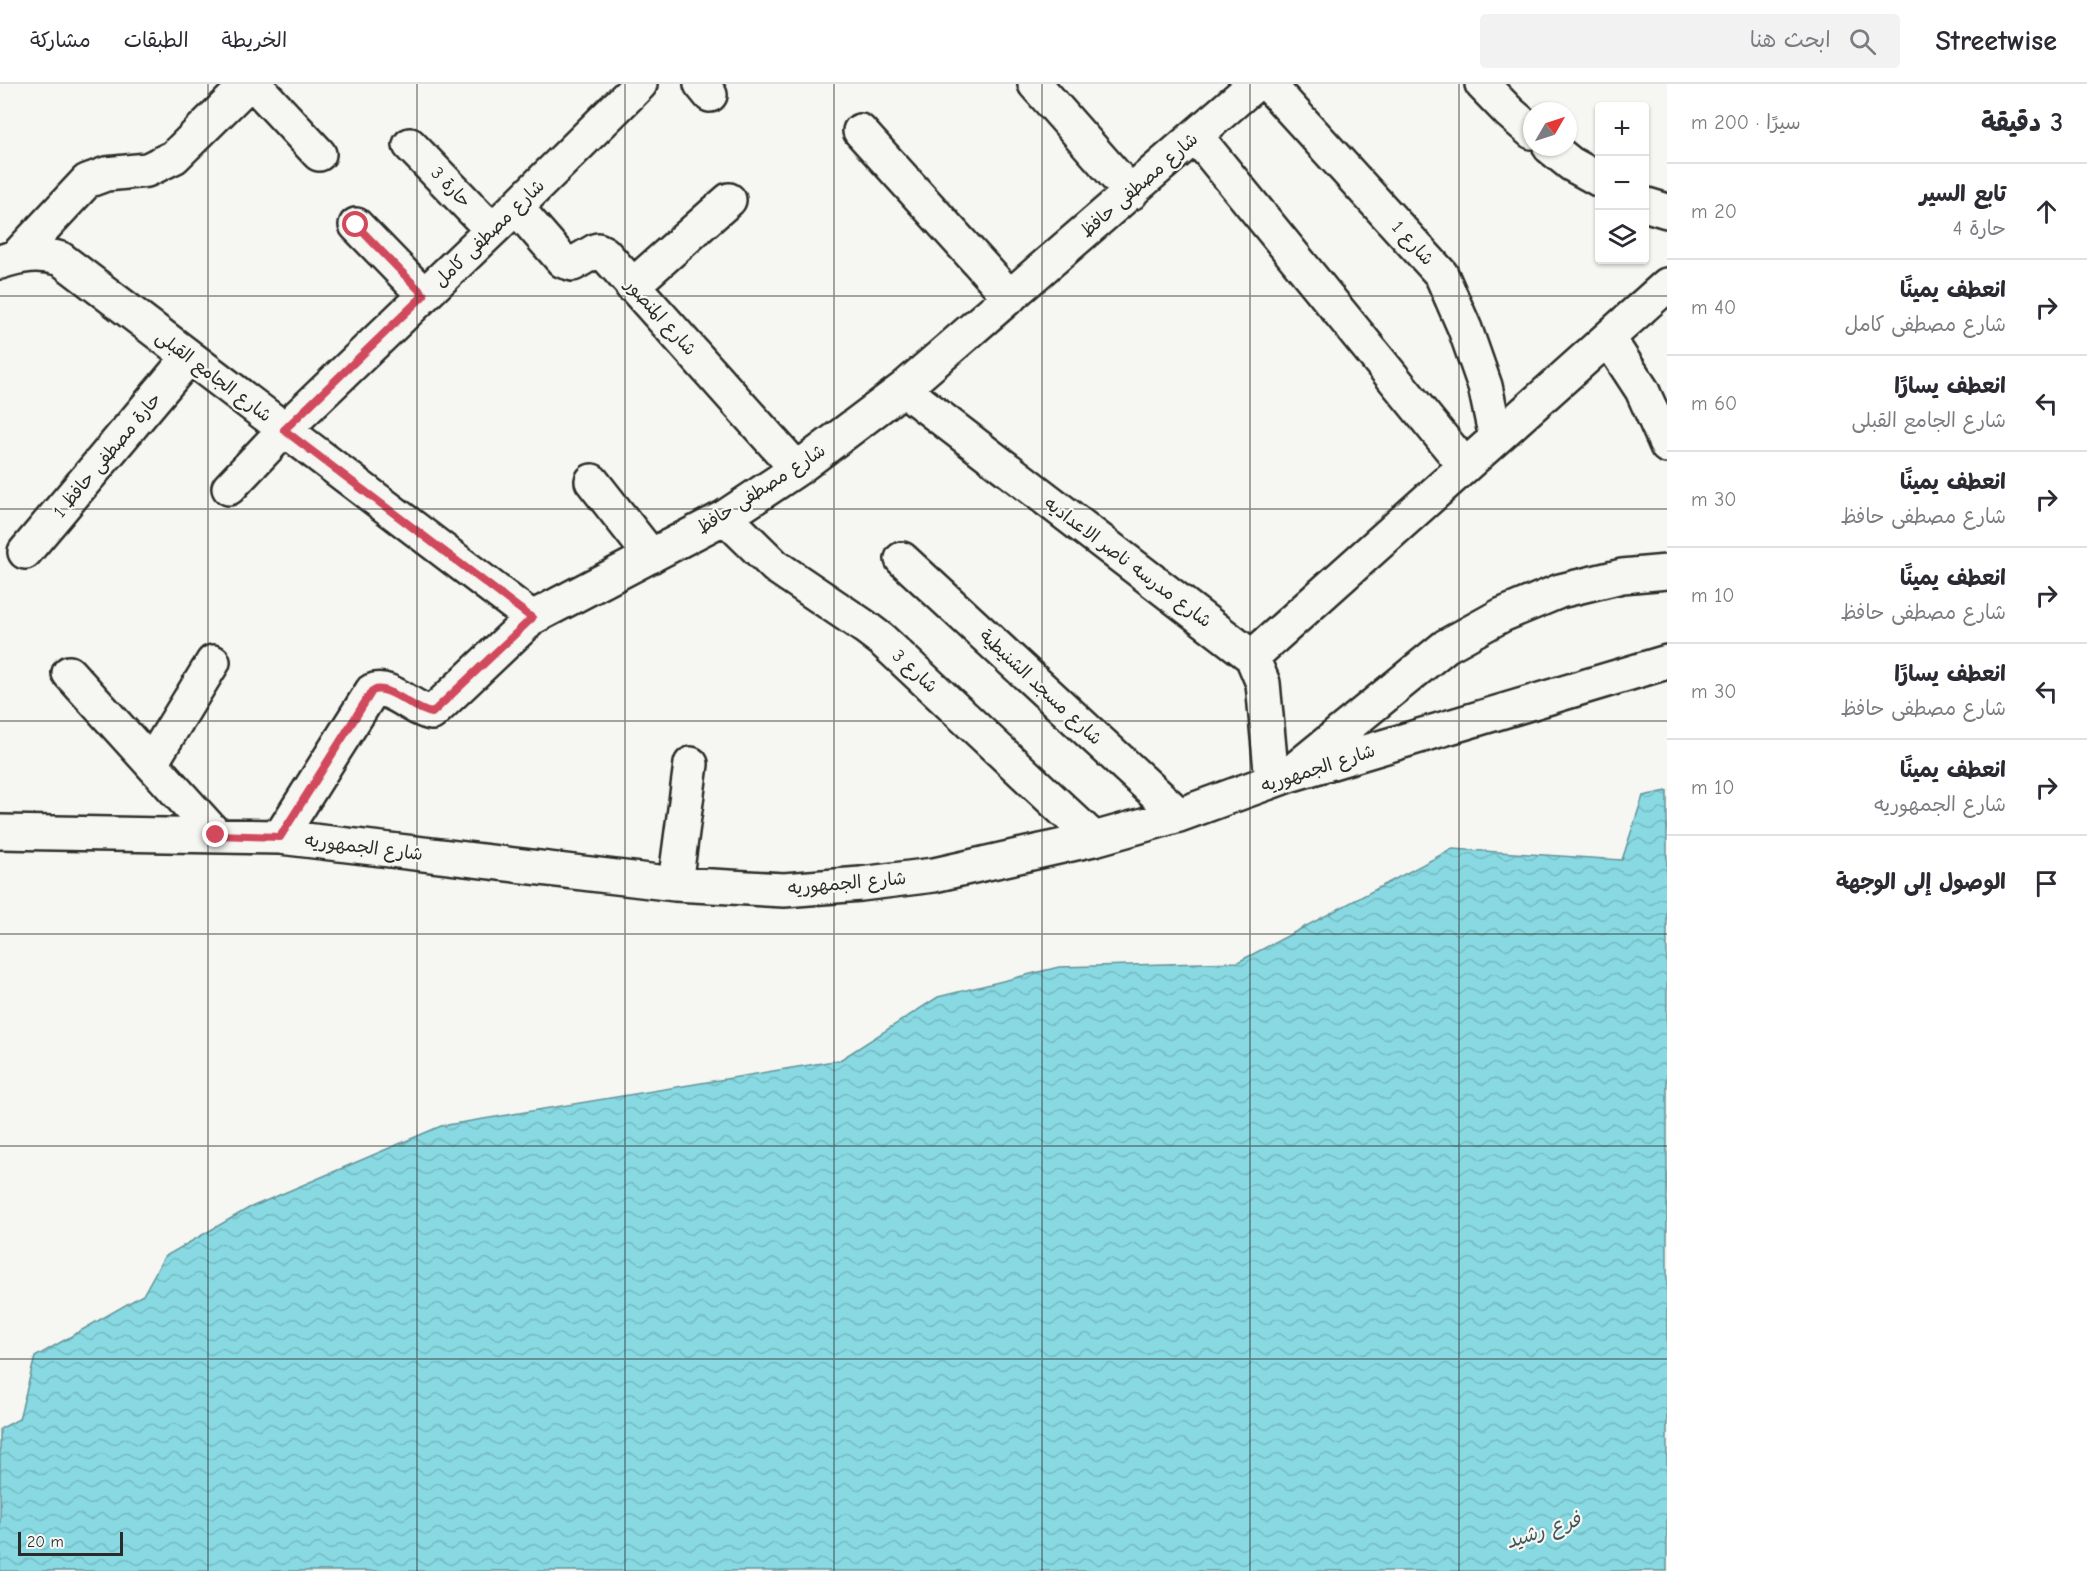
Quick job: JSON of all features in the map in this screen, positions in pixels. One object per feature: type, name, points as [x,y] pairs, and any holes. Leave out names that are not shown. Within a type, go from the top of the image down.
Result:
[{"type":"street","points":[[8,259],[87,181],[106,174],[147,170],[174,157],[248,84]]},
{"type":"street","points":[[254,84],[319,154]]},
{"type":"street","points":[[1035,84],[1131,193]]},
{"type":"street","name":"شارع مصطفى حافظ","points":[[280,837],[372,691],[384,689],[423,711],[432,713],[532,618],[725,517],[797,469],[903,389],[1255,84]]},
{"type":"street","name":"شارع 1","points":[[1268,84],[1441,274],[1465,329],[1485,386],[1496,438]]},
{"type":"street","points":[[1482,84],[1523,124]]},
{"type":"street","name":"شارع مصطفى كامل","points":[[229,488],[284,430],[516,207],[632,87]]},
{"type":"street","points":[[860,131],[1010,297]]},
{"type":"street","points":[[1196,136],[1466,466]]},
{"type":"street","name":"حارة 3","points":[[410,145],[492,230]]},
{"type":"street","points":[[1561,156],[1595,178]]},
{"type":"street","points":[[632,285],[729,200]]},
{"type":"street","points":[[1649,206],[1667,211]]},
{"type":"street","name":"شارع المنصور","points":[[516,207],[563,261],[573,264],[598,250],[604,253],[797,469]]},
{"type":"street","points":[[356,225],[424,295]]},
{"type":"street","name":"شارع الجامع القبلى","points":[[8,259],[34,254],[48,255],[61,260],[532,618]]},
{"type":"street","points":[[1667,285],[1252,657],[1263,682],[1280,778],[1446,646],[1502,615],[1560,591],[1622,576],[1667,572]]},
{"type":"street","points":[[1608,338],[1642,390],[1667,446]]},
{"type":"street","name":"حارة مصطفى حافظ 1","points":[[25,552],[189,357]]},
{"type":"street","name":"شارع مدرسه ناصر الاعداديه","points":[[903,389],[1252,657]]},
{"type":"street","points":[[592,481],[651,556]]},
{"type":"street","name":"شارع 3","points":[[725,517],[775,566],[882,640],[1094,839]]},
{"type":"street","name":"شارع مسجد الشنيطية","points":[[902,560],[1179,815]]},
{"type":"street","points":[[151,763],[213,662]]},
{"type":"street","name":"شارع الجمهوريه","points":[[0,832],[280,837],[675,884],[784,890],[861,884],[934,875],[1094,839],[1179,815],[1280,778],[1667,662]]},
{"type":"street","points":[[69,673],[216,835]]},
{"type":"street","points":[[675,884],[691,764]]},
{"type":"water","name":"فرع رشيد","points":[[1667,791],[1667,1571],[0,1571],[0,1429],[19,1419],[35,1357],[143,1295],[164,1257],[249,1208],[441,1126],[840,1060],[938,997],[1059,967],[1238,962],[1452,849],[1622,860],[1643,796]]},
{"type":"route","points":[[216,835],[280,837],[372,691],[384,689],[423,711],[432,713],[437,711],[532,618],[284,430],[424,295],[356,225]]}]
